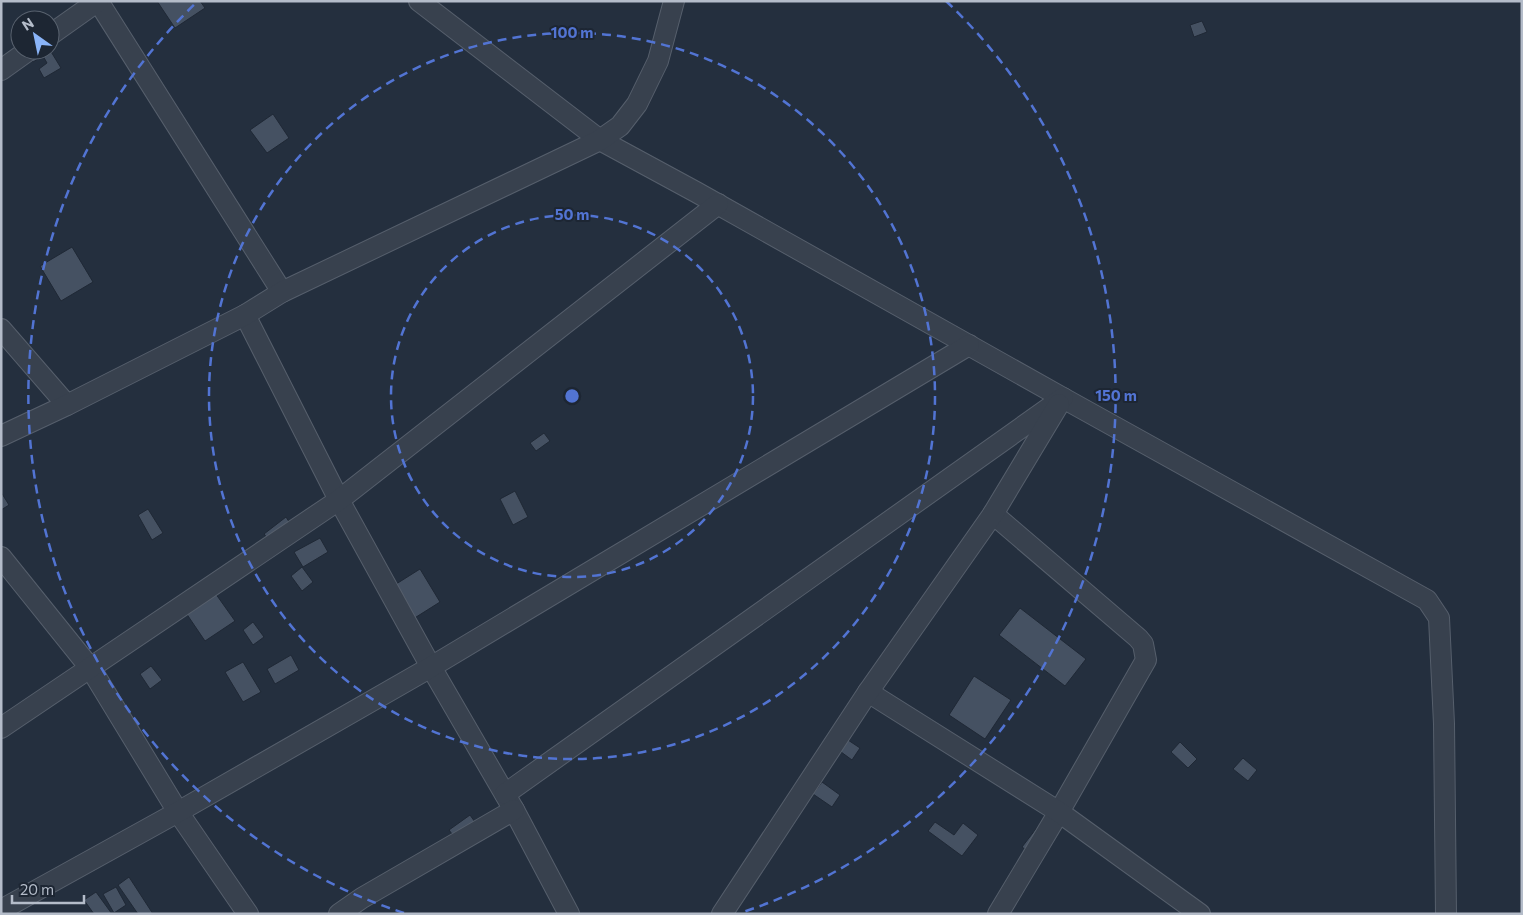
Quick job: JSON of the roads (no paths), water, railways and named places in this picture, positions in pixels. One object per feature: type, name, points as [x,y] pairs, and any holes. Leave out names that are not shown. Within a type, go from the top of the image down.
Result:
[{"type":"street","points":[[60,28],[98,1],[282,292]]},
{"type":"street","points":[[419,1],[600,140],[1427,600],[1439,618],[1444,724],[1446,914]]},
{"type":"street","points":[[1,436],[67,405],[245,315],[282,292],[600,140],[620,126],[637,104],[658,61],[674,1]]},
{"type":"street","points":[[1,70],[15,60]]},
{"type":"street","points":[[1,728],[339,500],[718,204]]},
{"type":"street","points":[[245,315],[339,500],[431,667],[509,802],[569,914]]},
{"type":"street","points":[[1,329],[67,405]]},
{"type":"street","points":[[1,910],[178,812],[431,667],[968,345]]},
{"type":"street","points":[[722,914],[868,692],[993,514],[1063,398]]},
{"type":"street","points":[[339,914],[509,802],[1063,398]]},
{"type":"street","points":[[993,514],[1138,638],[1143,644],[1146,653],[1146,660],[1060,812],[998,914]]},
{"type":"street","points":[[1,557],[91,669],[178,812],[248,914]]},
{"type":"street","points":[[868,692],[1060,812],[1200,914]]}]
